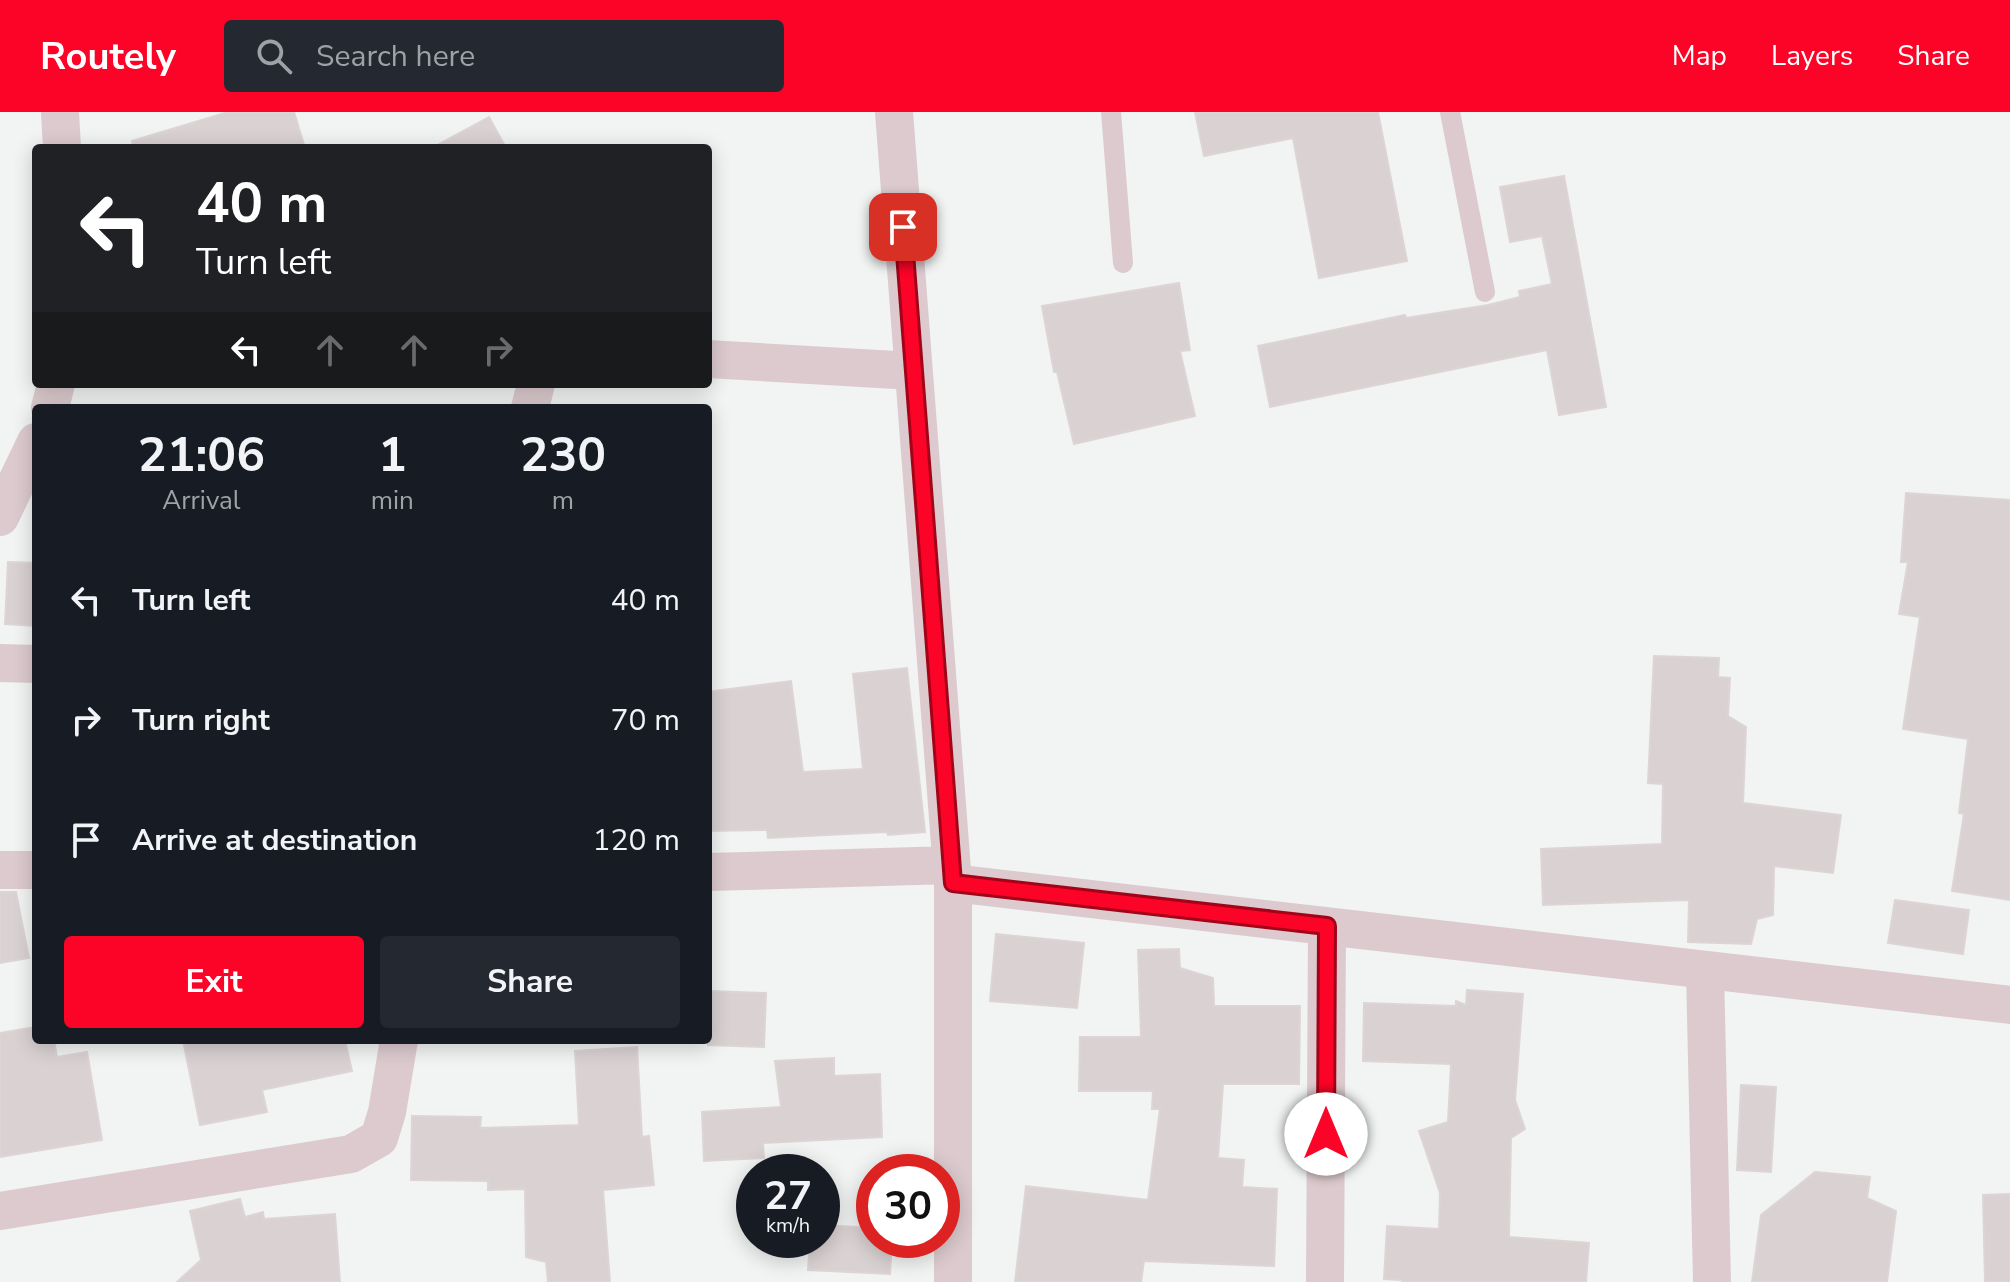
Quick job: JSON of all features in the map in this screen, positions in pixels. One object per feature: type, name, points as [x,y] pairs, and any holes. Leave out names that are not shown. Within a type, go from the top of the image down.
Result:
[{"type":"street","points":[[60,112],[62,144]]},
{"type":"street","points":[[894,112],[952,874],[953,1282]]},
{"type":"street","points":[[712,359],[913,371]]},
{"type":"street","points":[[0,517],[32,450]]},
{"type":"street","points":[[0,663],[32,664]]},
{"type":"street","points":[[0,870],[32,870]]},
{"type":"street","points":[[712,872],[952,874],[1327,926],[2010,1005]]},
{"type":"street","points":[[1325,1282],[1327,926]]},
{"type":"street","points":[[1705,970],[1712,1282]]},
{"type":"street","points":[[0,1211],[351,1154],[379,1138],[387,1112],[398,1044]]},
{"type":"lane","points":[[1111,112],[1123,263]]},
{"type":"lane","points":[[1450,112],[1485,292]]},
{"type":"building","points":[[228,112],[294,112],[304,144],[132,144],[132,141]]},
{"type":"building","points":[[1195,112],[1378,112],[1407,261],[1319,278],[1293,138],[1204,156]]},
{"type":"building","points":[[489,117],[504,144],[439,144]]},
{"type":"building","points":[[1564,176],[1606,407],[1559,415],[1547,350],[1270,407],[1258,346],[1405,315],[1406,318],[1488,305],[1520,297],[1519,291],[1552,284],[1542,236],[1510,242],[1500,187]]},
{"type":"building","points":[[1179,283],[1190,350],[1180,351],[1195,416],[1074,444],[1057,372],[1054,372],[1042,306]]},
{"type":"building","points":[[1906,493],[2010,500],[2010,900],[1952,891],[1964,814],[1959,813],[1968,739],[1903,729],[1920,617],[1899,614],[1908,562],[1901,562]]},
{"type":"building","points":[[8,562],[32,563],[32,626],[5,624]]},
{"type":"building","points":[[1654,656],[1719,658],[1718,677],[1730,678],[1728,716],[1746,727],[1743,803],[1841,815],[1833,873],[1774,866],[1773,915],[1757,919],[1751,944],[1688,942],[1689,900],[1543,905],[1541,849],[1662,844],[1663,784],[1648,783]]},
{"type":"building","points":[[907,668],[925,832],[768,838],[767,830],[712,831],[712,691],[791,681],[803,772],[863,769],[853,674]]},
{"type":"building","points":[[0,892],[16,892],[29,958],[0,963]]},
{"type":"building","points":[[1895,900],[1969,910],[1963,954],[1888,943]]},
{"type":"building","points":[[996,934],[1084,943],[1077,1008],[990,1001]]},
{"type":"building","points":[[1179,949],[1180,968],[1213,978],[1214,1006],[1300,1006],[1299,1084],[1223,1084],[1218,1158],[1244,1160],[1242,1187],[1277,1189],[1274,1266],[1144,1261],[1141,1282],[1015,1282],[1026,1186],[1148,1200],[1160,1109],[1152,1109],[1153,1091],[1079,1091],[1080,1037],[1141,1037],[1138,950]]},
{"type":"building","points":[[1467,990],[1523,994],[1515,1100],[1525,1129],[1511,1138],[1509,1237],[1589,1243],[1586,1282],[1402,1282],[1384,1279],[1387,1226],[1439,1229],[1440,1193],[1419,1131],[1448,1122],[1451,1064],[1363,1061],[1364,1003],[1456,1006],[1456,1001],[1466,1005]]},
{"type":"building","points":[[712,991],[766,993],[764,1047],[708,1045],[712,1044]]},
{"type":"building","points":[[32,1028],[32,1044],[55,1044],[57,1057],[87,1052],[102,1140],[0,1157],[0,1033]]},
{"type":"building","points":[[184,1044],[346,1044],[352,1071],[262,1090],[267,1112],[200,1125]]},
{"type":"building","points":[[637,1047],[642,1137],[649,1136],[654,1185],[603,1190],[610,1282],[548,1282],[546,1262],[526,1257],[525,1189],[488,1190],[488,1181],[411,1180],[412,1116],[481,1117],[480,1128],[579,1125],[575,1051]]},
{"type":"building","points":[[834,1058],[834,1076],[880,1074],[882,1137],[763,1143],[764,1154],[736,1154],[736,1159],[704,1161],[702,1112],[781,1107],[775,1061]]},
{"type":"building","points":[[1741,1085],[1776,1087],[1771,1172],[1737,1170]]},
{"type":"building","points":[[1815,1172],[1870,1177],[1867,1198],[1896,1211],[1887,1282],[1752,1282],[1761,1215]]},
{"type":"building","points":[[2010,1194],[2010,1282],[1985,1282],[1983,1195]]},
{"type":"building","points":[[240,1199],[245,1217],[263,1212],[264,1219],[335,1214],[340,1282],[177,1282],[201,1260],[190,1211]]},
{"type":"building","points":[[840,1226],[856,1227],[856,1258],[891,1258],[890,1274],[808,1270],[809,1258],[840,1258]]},
{"type":"route","points":[[903,227],[953,883],[1327,926],[1326,1134]]}]
